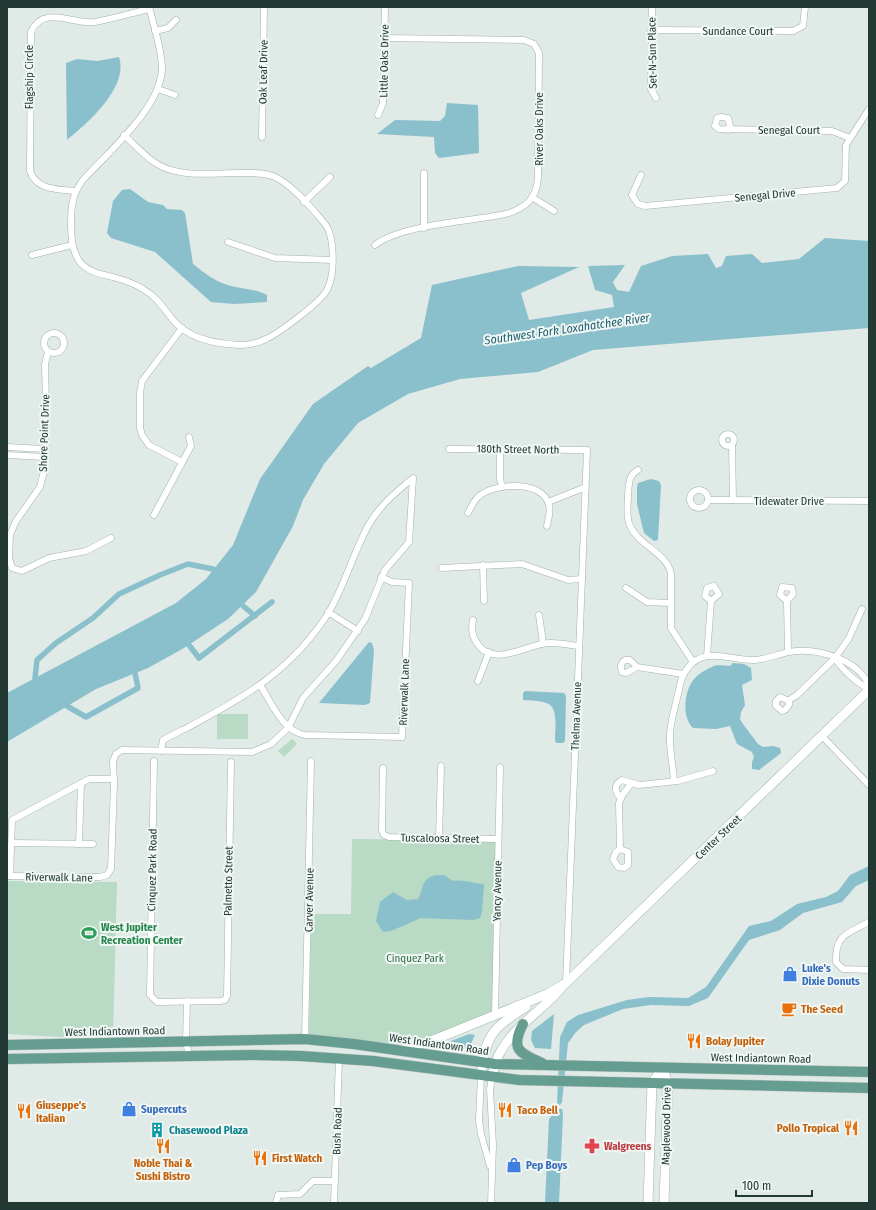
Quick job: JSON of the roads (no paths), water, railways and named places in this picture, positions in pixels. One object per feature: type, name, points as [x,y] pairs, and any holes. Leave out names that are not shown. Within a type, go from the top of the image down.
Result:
[{"type":"main road","points":[[523,1024],[516,1041],[520,1051],[529,1058],[552,1066]]},
{"type":"main road","name":"West Indiantown Road","points":[[7,1045],[305,1039],[354,1044],[495,1064],[569,1067],[869,1072]]},
{"type":"main road","points":[[7,1059],[252,1055],[339,1058],[388,1062],[480,1076],[569,1082],[869,1088]]},
{"type":"street","name":"Oak Leaf Drive","points":[[262,137],[264,7]]},
{"type":"street","name":"Little Oaks Drive","points":[[378,115],[384,103],[385,7]]},
{"type":"street","name":"Set-N-Sun Place","points":[[652,7],[651,89],[656,98]]},
{"type":"street","name":"Sundance Court","points":[[651,30],[793,31],[803,26],[805,7]]},
{"type":"street","points":[[124,135],[152,160],[166,169],[186,173],[267,174],[283,181],[304,202],[329,231],[332,243],[331,281],[324,296],[275,334],[264,340],[248,344],[236,344],[206,340],[190,334],[182,328],[156,299],[142,288],[123,280],[98,274],[80,263],[72,246],[71,207],[75,191],[83,180],[124,135],[146,111],[158,89],[161,77],[161,58],[149,8]]},
{"type":"street","name":"Flagship Circle","points":[[75,191],[45,188],[35,181],[30,171],[30,32],[37,22],[48,17],[96,22],[149,8]]},
{"type":"street","points":[[155,31],[168,28],[176,20]]},
{"type":"street","name":"River Oaks Drive","points":[[385,38],[524,40],[534,44],[539,53],[538,178],[532,197]]},
{"type":"street","points":[[158,89],[175,94]]},
{"type":"street","name":"Senegal Drive","points":[[641,175],[632,195],[635,202],[641,206],[837,188],[845,181],[846,149],[850,138],[869,109]]},
{"type":"street","name":"Senegal Court","points":[[728,130],[828,130],[840,132],[850,138]]},
{"type":"street","points":[[424,173],[424,228]]},
{"type":"street","points":[[304,202],[330,177]]},
{"type":"street","points":[[375,245],[383,238],[424,228],[511,213],[522,207],[532,197],[554,211]]},
{"type":"street","points":[[228,242],[275,258],[332,260]]},
{"type":"street","points":[[32,254],[72,246]]},
{"type":"street","points":[[182,328],[142,381],[140,393],[140,428],[142,436],[149,445],[182,462]]},
{"type":"street","name":"Shore Point Drive","points":[[48,352],[45,364],[46,407],[44,471],[40,487],[16,521],[10,535],[9,558],[12,568],[22,571],[49,558],[86,551],[110,538]]},
{"type":"street","points":[[154,515],[191,446],[189,438]]},
{"type":"street","points":[[732,446],[733,500]]},
{"type":"street","points":[[7,447],[44,449]]},
{"type":"street","name":"180th Street North","points":[[449,449],[587,450]]},
{"type":"street","points":[[500,449],[500,479],[502,487]]},
{"type":"street","name":"Thelma Avenue","points":[[566,983],[587,450]]},
{"type":"street","points":[[7,455],[44,457]]},
{"type":"street","points":[[638,470],[632,474],[629,481],[629,522],[640,541],[664,560],[669,567],[671,574],[670,624],[672,632],[693,662]]},
{"type":"street","name":"Riverwalk Lane","points":[[114,779],[89,779],[12,820],[12,843],[9,876],[100,877],[107,875],[111,869],[114,779],[113,761],[118,752],[125,749],[161,752],[252,752],[272,744],[288,728],[303,698],[336,661],[358,631],[371,608],[381,577],[409,542],[414,478],[385,501],[368,526],[347,576],[328,612],[297,653],[260,685],[240,699],[163,740],[161,752]]},
{"type":"street","points":[[468,513],[478,497],[497,487],[522,486],[532,488],[540,492],[548,502],[550,506],[547,526]]},
{"type":"street","points":[[548,502],[586,487]]},
{"type":"street","name":"Tidewater Drive","points":[[708,500],[869,501]]},
{"type":"street","points":[[442,568],[522,564],[568,580],[582,579]]},
{"type":"street","points":[[483,566],[484,601]]},
{"type":"street","name":"Riverwalk Lane","points":[[288,728],[294,732],[305,735],[402,737],[409,583],[392,582],[381,577]]},
{"type":"street","points":[[626,588],[647,602],[670,603]]},
{"type":"street","points":[[707,656],[711,601]]},
{"type":"street","points":[[787,601],[788,652]]},
{"type":"street","points":[[789,700],[798,695],[835,658],[849,638],[862,609]]},
{"type":"street","points":[[328,612],[358,631]]},
{"type":"street","points":[[539,615],[543,643]]},
{"type":"street","points":[[473,620],[471,626],[473,637],[479,647],[498,655],[514,653],[543,643],[579,646]]},
{"type":"street","points":[[674,781],[670,734],[683,674],[693,662],[707,656],[717,655],[755,660],[788,652],[814,651],[843,659],[866,679],[869,689]]},
{"type":"street","points":[[478,681],[489,652]]},
{"type":"street","points":[[637,667],[683,674]]},
{"type":"street","points":[[260,685],[288,728]]},
{"type":"street","name":"Center Street","points":[[491,1203],[493,1145],[490,1089],[495,1064],[500,1051],[523,1024],[552,1000],[566,983],[869,689]]},
{"type":"street","points":[[822,736],[869,785]]},
{"type":"street","name":"Cinquez Park Road","points":[[154,761],[150,995],[157,1002],[225,1000]]},
{"type":"street","name":"Carver Avenue","points":[[305,1039],[312,761]]},
{"type":"street","name":"Palmetto Street","points":[[225,1000],[227,996],[231,762]]},
{"type":"street","points":[[439,838],[441,766]]},
{"type":"street","name":"Yancy Avenue","points":[[495,1015],[500,767]]},
{"type":"street","name":"Tuscaloosa Street","points":[[383,768],[382,831],[384,835],[389,837],[498,839]]},
{"type":"street","points":[[621,798],[616,792],[616,785],[622,780],[639,785],[674,781],[713,771]]},
{"type":"street","points":[[79,844],[81,783]]},
{"type":"street","points":[[620,848],[618,807],[621,798],[632,783]]},
{"type":"street","points":[[12,843],[94,844]]},
{"type":"street","points":[[869,922],[841,938],[837,942],[835,954],[836,962],[843,969],[869,970]]},
{"type":"street","name":"Center Street","points":[[399,1051],[430,1042],[547,994],[566,983]]},
{"type":"street","points":[[480,1076],[488,1039],[498,1026],[547,994]]},
{"type":"street","points":[[185,1056],[187,1001]]},
{"type":"street","name":"Bush Road","points":[[334,1203],[339,1058]]},
{"type":"street","name":"Maplewood Drive","points":[[648,1203],[652,1083],[663,1068]]},
{"type":"street","name":"Maplewood Drive","points":[[663,1068],[668,1084],[664,1203]]},
{"type":"street","name":"Center Street","points":[[480,1076],[480,1127],[491,1172]]},
{"type":"street","points":[[276,1203],[278,1195],[300,1194],[313,1181],[335,1180]]},
{"type":"water","points":[[119,57],[120,68],[118,80],[112,92],[95,114],[67,140],[66,63],[77,59],[97,61]]},
{"type":"water","points":[[447,103],[478,105],[479,153],[439,158],[435,153],[434,137],[377,134],[395,120],[440,121],[445,116]]},
{"type":"water","points":[[130,189],[148,202],[163,205],[167,209],[182,210],[185,213],[193,264],[215,280],[231,286],[258,291],[267,295],[267,302],[234,304],[211,302],[155,252],[111,238],[107,233],[113,201],[122,190]]},
{"type":"water","name":"Southwest Fork Loxahatchee River","points":[[825,238],[869,241],[869,328],[593,350],[538,372],[460,379],[408,394],[358,423],[324,464],[303,500],[293,526],[256,592],[228,619],[184,648],[148,668],[96,689],[7,742],[7,693],[176,603],[206,579],[233,545],[260,479],[313,404],[368,366],[371,368],[421,338],[432,285],[518,266],[579,267],[521,293],[529,320],[614,307],[612,295],[595,290],[588,266],[625,265],[613,282],[617,290],[629,292],[641,266],[672,256],[708,254],[716,268],[722,266],[726,256],[752,254],[762,263],[799,259]]},
{"type":"water","points":[[651,479],[659,481],[661,485],[658,540],[654,541],[644,533],[637,504],[638,483]]},
{"type":"water","points":[[369,642],[372,643],[374,650],[370,703],[365,705],[319,703]]},
{"type":"water","points":[[733,663],[744,664],[751,668],[752,680],[742,685],[745,705],[741,712],[740,719],[758,744],[763,747],[773,746],[780,748],[781,753],[759,770],[752,769],[754,757],[752,752],[737,744],[730,726],[716,729],[693,728],[687,717],[687,695],[692,682],[696,677],[714,666],[730,666]]},
{"type":"water","points":[[525,691],[564,693],[566,696],[565,741],[563,743],[556,743],[555,740],[556,724],[553,708],[543,702],[523,700],[523,693]]},
{"type":"water","points":[[869,866],[869,880],[856,886],[842,902],[803,913],[780,930],[749,940],[708,998],[689,1006],[651,1005],[623,1009],[584,1025],[576,1032],[568,1043],[562,1102],[560,1105],[557,1104],[560,1037],[567,1022],[578,1015],[627,1000],[649,997],[688,998],[706,987],[749,926],[771,921],[797,904],[826,897],[838,891],[850,875]]},
{"type":"water","points":[[436,875],[444,875],[453,881],[484,884],[482,912],[480,918],[473,920],[421,918],[391,931],[383,932],[376,921],[380,902],[393,892],[407,900],[418,899],[425,881]]},
{"type":"water","points":[[554,1014],[551,1049],[535,1048],[531,1040],[532,1031]]},
{"type":"water","points":[[469,1034],[475,1035],[469,1048],[448,1046],[451,1041]]},
{"type":"water","points":[[557,1109],[562,1109],[563,1114],[559,1203],[545,1203],[549,1119]]},
{"type":"waterway","points":[[35,678],[37,660],[56,643],[93,618],[119,594],[188,564],[213,569]]},
{"type":"waterway","points":[[189,645],[199,658],[272,602]]},
{"type":"waterway","points":[[242,605],[255,616]]},
{"type":"waterway","points":[[67,706],[86,717],[138,688],[135,673]]},
{"type":"place","name":"West Jupiter Recreation Center","points":[[89,933]]},
{"type":"place","name":"Luke's Dixie Donuts","points":[[790,974]]},
{"type":"place","name":"The Seed","points":[[789,1009]]},
{"type":"place","name":"Bolay Jupiter","points":[[694,1041]]},
{"type":"place","name":"Supercuts","points":[[129,1109]]},
{"type":"place","name":"Taco Bell","points":[[505,1110]]},
{"type":"place","name":"Giuseppe's Italian","points":[[24,1111]]},
{"type":"place","name":"Pollo Tropical","points":[[851,1128]]},
{"type":"place","name":"Chasewood Plaza","points":[[157,1130]]},
{"type":"place","name":"Noble Thai & Sushi Bistro","points":[[163,1146]]},
{"type":"place","name":"Walgreens","points":[[592,1146]]},
{"type":"place","name":"First Watch","points":[[260,1158]]},
{"type":"place","name":"Pep Boys","points":[[514,1165]]},
{"type":"park label","name":"Cinquez Park","points":[[415,958]]}]
